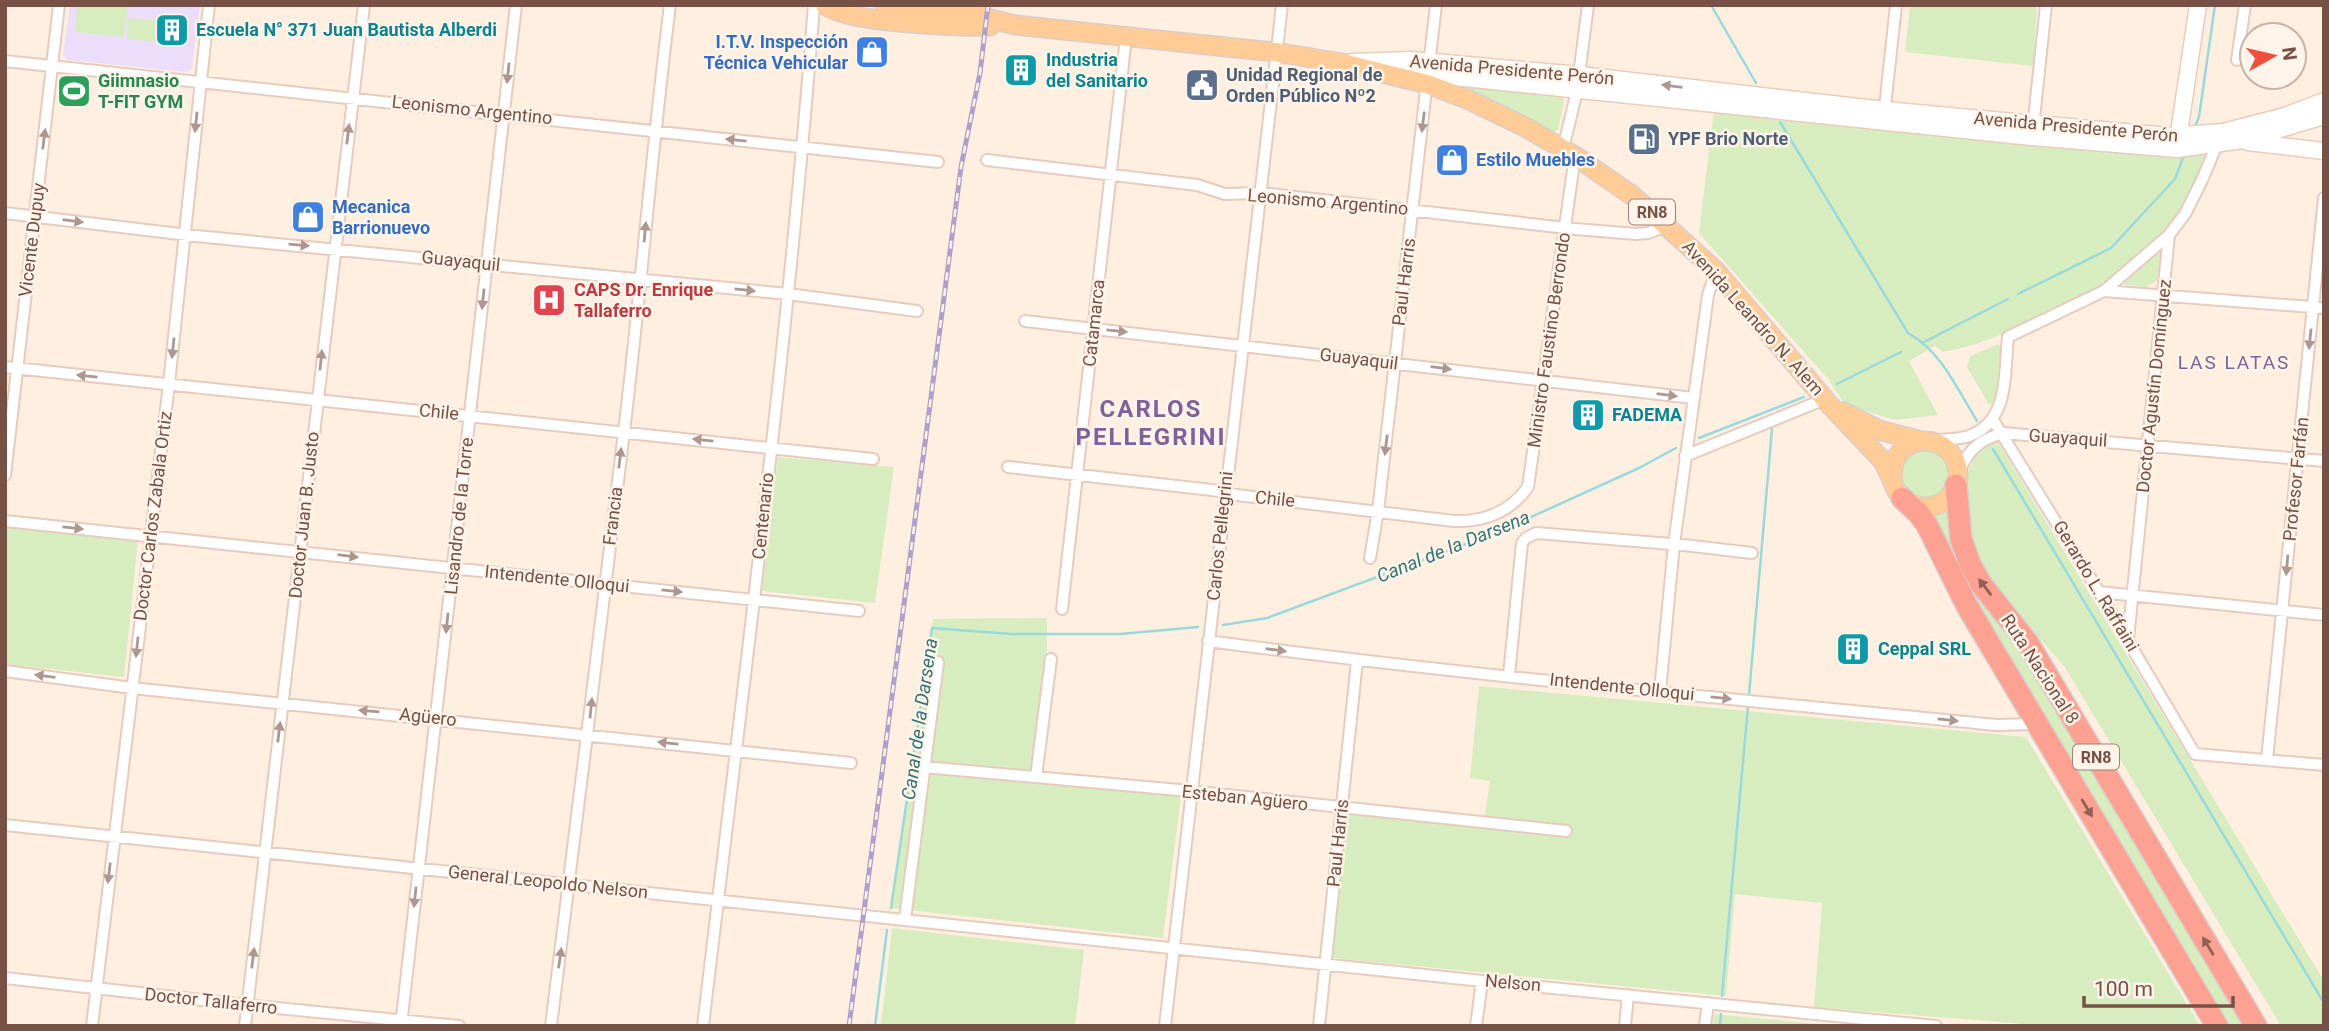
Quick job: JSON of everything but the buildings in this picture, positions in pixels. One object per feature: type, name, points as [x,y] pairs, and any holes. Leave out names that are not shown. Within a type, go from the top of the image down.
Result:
[{"type":"highway","name":"Ruta Nacional 8","points":[[1957,480],[1961,539],[1970,564],[1981,584],[2028,643],[2256,1026]]},
{"type":"highway","name":"Ruta Nacional 8","points":[[1897,490],[1927,525],[1967,606],[2217,1026]]},
{"type":"main road","name":"Avenida Presidente Perón","points":[[825,5],[831,10],[855,17],[964,26],[1015,25],[1275,52],[1385,72],[1578,83],[2032,131],[2178,143],[2220,138],[2324,151]]},
{"type":"main road","name":"Avenida Presidente Perón","points":[[885,5],[975,15],[1015,25]]},
{"type":"main road","points":[[2178,143],[2198,5]]},
{"type":"main road","name":"Avenida Presidente Perón","points":[[1342,63],[1403,60],[1428,73]]},
{"type":"main road","name":"Avenida Leandro N. Alem","points":[[1428,73],[1467,99],[1569,152],[1633,195],[1668,225],[1716,271],[1827,401],[1883,461],[1897,490]]},
{"type":"main road","points":[[2220,138],[2324,101]]},
{"type":"main road","points":[[2243,140],[2324,116]]},
{"type":"main road","name":"Avenida Leandro N. Alem","points":[[1827,401],[1859,422],[1879,430],[1926,441]]},
{"type":"main road","points":[[1926,441],[1912,443],[1897,455],[1893,463],[1897,490],[1919,507],[1937,505],[1945,500],[1957,480]]},
{"type":"main road","name":"RN8","points":[[1926,441],[1947,449],[1953,457],[1957,480]]},
{"type":"street","name":"Vicente Dupuy","points":[[5,475],[59,5]]},
{"type":"street","name":"Doctor Carlos Zabala Ortiz","points":[[92,1026],[169,384],[209,5]]},
{"type":"street","name":"Doctor Juan B. Justo","points":[[245,1026],[364,5]]},
{"type":"street","name":"Lisandro de la Torre","points":[[401,1023],[516,5]]},
{"type":"street","name":"Francia","points":[[551,1026],[589,735],[670,5]]},
{"type":"street","name":"Centenario","points":[[703,1026],[755,599],[803,148],[814,5]]},
{"type":"street","name":"Carlos Pellegrini","points":[[1165,1026],[1282,5]]},
{"type":"street","name":"Paul Harris","points":[[1370,558],[1378,511],[1436,5]]},
{"type":"street","name":"Ministro Faustino Berrondo","points":[[1500,512],[1513,504],[1528,487],[1566,228],[1569,152],[1588,5]]},
{"type":"street","points":[[1884,116],[1896,5]]},
{"type":"street","points":[[2032,131],[2046,5]]},
{"type":"street","points":[[2237,60],[2245,5]]},
{"type":"street","name":"Catamarca","points":[[1062,609],[1126,37]]},
{"type":"street","name":"Leonismo Argentino","points":[[5,61],[938,162]]},
{"type":"street","name":"Doctor Agustín Domínguez","points":[[2128,639],[2169,235],[2191,202],[2220,138]]},
{"type":"street","name":"Leonismo Argentino","points":[[987,160],[1197,185],[1225,194],[1260,193],[1566,228],[1648,233],[1668,225]]},
{"type":"street","name":"Profesor Farfán","points":[[2267,760],[2298,458],[2319,308],[2324,198]]},
{"type":"street","name":"Guayaquil","points":[[5,213],[185,234],[788,294],[917,311]]},
{"type":"street","points":[[1926,441],[1968,436],[1993,420],[2000,407],[2008,337],[2104,291],[2169,235]]},
{"type":"street","points":[[1660,691],[1685,456],[1707,295],[1716,271]]},
{"type":"street","points":[[2104,291],[2319,308]]},
{"type":"street","name":"Guayaquil","points":[[1025,321],[1693,398]]},
{"type":"street","name":"Chile","points":[[5,367],[873,459]]},
{"type":"street","points":[[1685,456],[1827,401]]},
{"type":"street","name":"Gerardo L. Raffaini","points":[[1993,420],[2128,639],[2195,754],[2267,760]]},
{"type":"street","name":"Guayaquil","points":[[1957,480],[1964,460],[1979,442],[2003,433],[2324,461]]},
{"type":"street","name":"Chile","points":[[1008,467],[1469,522],[1483,520],[1500,512]]},
{"type":"street","name":"Intendente Olloqui","points":[[5,521],[301,550],[453,569],[859,611]]},
{"type":"street","points":[[1509,675],[1522,543],[1526,538],[1536,533],[1752,553]]},
{"type":"street","points":[[2099,592],[2324,615]]},
{"type":"street","name":"Intendente Olloqui","points":[[1208,641],[1357,661],[1997,725],[2037,724]]},
{"type":"street","points":[[1037,777],[1051,659]]},
{"type":"street","name":"Paul Harris","points":[[1320,1026],[1357,661]]},
{"type":"street","points":[[905,919],[938,662]]},
{"type":"street","name":"Agüero","points":[[5,671],[132,688],[850,763]]},
{"type":"street","points":[[2267,760],[2324,765]]},
{"type":"street","name":"Esteban Agüero","points":[[924,767],[1190,791],[1566,831]]},
{"type":"street","name":"General Leopoldo Nelson","points":[[5,825],[1090,939]]},
{"type":"street","name":"Nelson","points":[[1090,939],[1936,1026]]},
{"type":"street","name":"Doctor Tallaferro","points":[[5,978],[401,1023],[459,1026]]},
{"type":"street","points":[[1476,1026],[1482,981]]},
{"type":"street","points":[[1625,1026],[1628,995]]},
{"type":"street","points":[[1706,1026],[1708,1003]]},
{"type":"shaded area","points":[[70,5],[200,5],[192,69],[187,72],[68,60],[63,55]]},
{"type":"green space","points":[[77,5],[128,5],[124,37],[75,32]]},
{"type":"green space","points":[[1910,5],[2037,5],[2033,66],[1905,52]]},
{"type":"green space","points":[[129,18],[161,21],[158,42],[127,39]]},
{"type":"green space","points":[[1455,85],[1562,93],[1564,101],[1558,130],[1553,132],[1492,100]]},
{"type":"green space","points":[[1714,109],[2150,155],[2204,153],[2202,171],[2182,209],[2150,246],[2102,286],[1989,339],[1943,352],[1935,346],[1909,361],[1938,415],[1896,420],[1844,403],[1828,379],[1699,233]]},
{"type":"green space","points":[[2155,251],[2162,256],[2157,280],[2147,287],[2125,285],[2124,281]]},
{"type":"green space","points":[[1998,344],[2001,348],[1995,401],[1989,405],[1967,367],[1970,356]]},
{"type":"green space","points":[[1996,439],[2324,981],[2324,1026],[2281,1026],[2064,666],[1992,584],[1980,565],[1970,534],[1964,481],[1975,456]]},
{"type":"green space","points":[[1931,446],[1941,450],[1949,458],[1953,473],[1949,488],[1941,496],[1921,500],[1911,496],[1903,488],[1899,468],[1903,458],[1911,450]]},
{"type":"green space","points":[[778,457],[894,467],[875,603],[762,591]]},
{"type":"green space","points":[[1952,505],[2007,627],[2251,1026],[2228,1026],[1966,592],[1929,515],[1940,513]]},
{"type":"green space","points":[[5,526],[138,540],[124,677],[5,664]]},
{"type":"green space","points":[[1047,618],[1047,657],[1031,782],[1181,796],[1163,938],[891,908],[933,619]]},
{"type":"green space","points":[[1479,686],[2026,737],[2200,1026],[2048,1026],[1814,1007],[1822,903],[1735,894],[1726,996],[1332,958],[1349,809],[1484,822],[1490,781],[1470,778]]},
{"type":"green space","points":[[892,928],[1084,950],[1075,1026],[881,1026]]},
{"type":"green space","points":[[1714,1014],[1839,1026],[1713,1026]]},
{"type":"waterway","points":[[1711,5],[1756,83]]},
{"type":"waterway","name":"Canal de la Darsena","points":[[2194,129],[2199,117],[2215,5]]},
{"type":"waterway","points":[[1780,122],[1908,333],[1940,361],[1977,421]]},
{"type":"waterway","name":"Canal de la Darsena","points":[[2018,294],[2111,248],[2175,179],[2184,155]]},
{"type":"waterway","name":"Canal de la Darsena","points":[[1924,342],[2008,299]]},
{"type":"waterway","name":"Canal de la Darsena","points":[[1837,384],[1901,352]]},
{"type":"waterway","name":"Canal de la Darsena","points":[[1699,438],[1804,397]]},
{"type":"waterway","points":[[1749,695],[1772,429]]},
{"type":"waterway","name":"Canal de la Darsena","points":[[1223,625],[1267,618],[1498,532],[1639,468],[1676,448]]},
{"type":"waterway","points":[[1993,449],[2324,1003]]},
{"type":"waterway","name":"Canal de la Darsena","points":[[891,908],[932,628],[1011,634],[1120,634],[1198,627]]},
{"type":"waterway","points":[[1722,996],[1748,706]]},
{"type":"waterway","points":[[875,1026],[887,930]]},
{"type":"waterway","points":[[1720,1026],[1721,1014]]},
{"type":"railway","points":[[849,1026],[961,167],[980,73],[988,5]]},
{"type":"place","name":"Escuela N° 371 Juan Bautista Alberdi","points":[[172,30]]},
{"type":"place","name":"I.T.V. Inspección Técnica Vehicular","points":[[872,52]]},
{"type":"place","name":"Industria del Sanitario","points":[[1021,70]]},
{"type":"place","name":"Unidad Regional de Orden Público Nº2","points":[[1202,85]]},
{"type":"place","name":"Giimnasio T-FIT GYM","points":[[74,91]]},
{"type":"place","name":"YPF Brio Norte","points":[[1644,139]]},
{"type":"place","name":"Estilo Muebles","points":[[1452,160]]},
{"type":"place","name":"Mecanica Barrionuevo","points":[[308,217]]},
{"type":"place","name":"CAPS Dr. Enrique Tallaferro","points":[[549,300]]},
{"type":"place","name":"FADEMA","points":[[1588,415]]},
{"type":"place","name":"Ceppal SRL","points":[[1853,649]]},
{"type":"district","name":"LAS LATAS","points":[[2234,362]]},
{"type":"district","name":"CARLOS PELLEGRINI","points":[[1151,423]]}]
